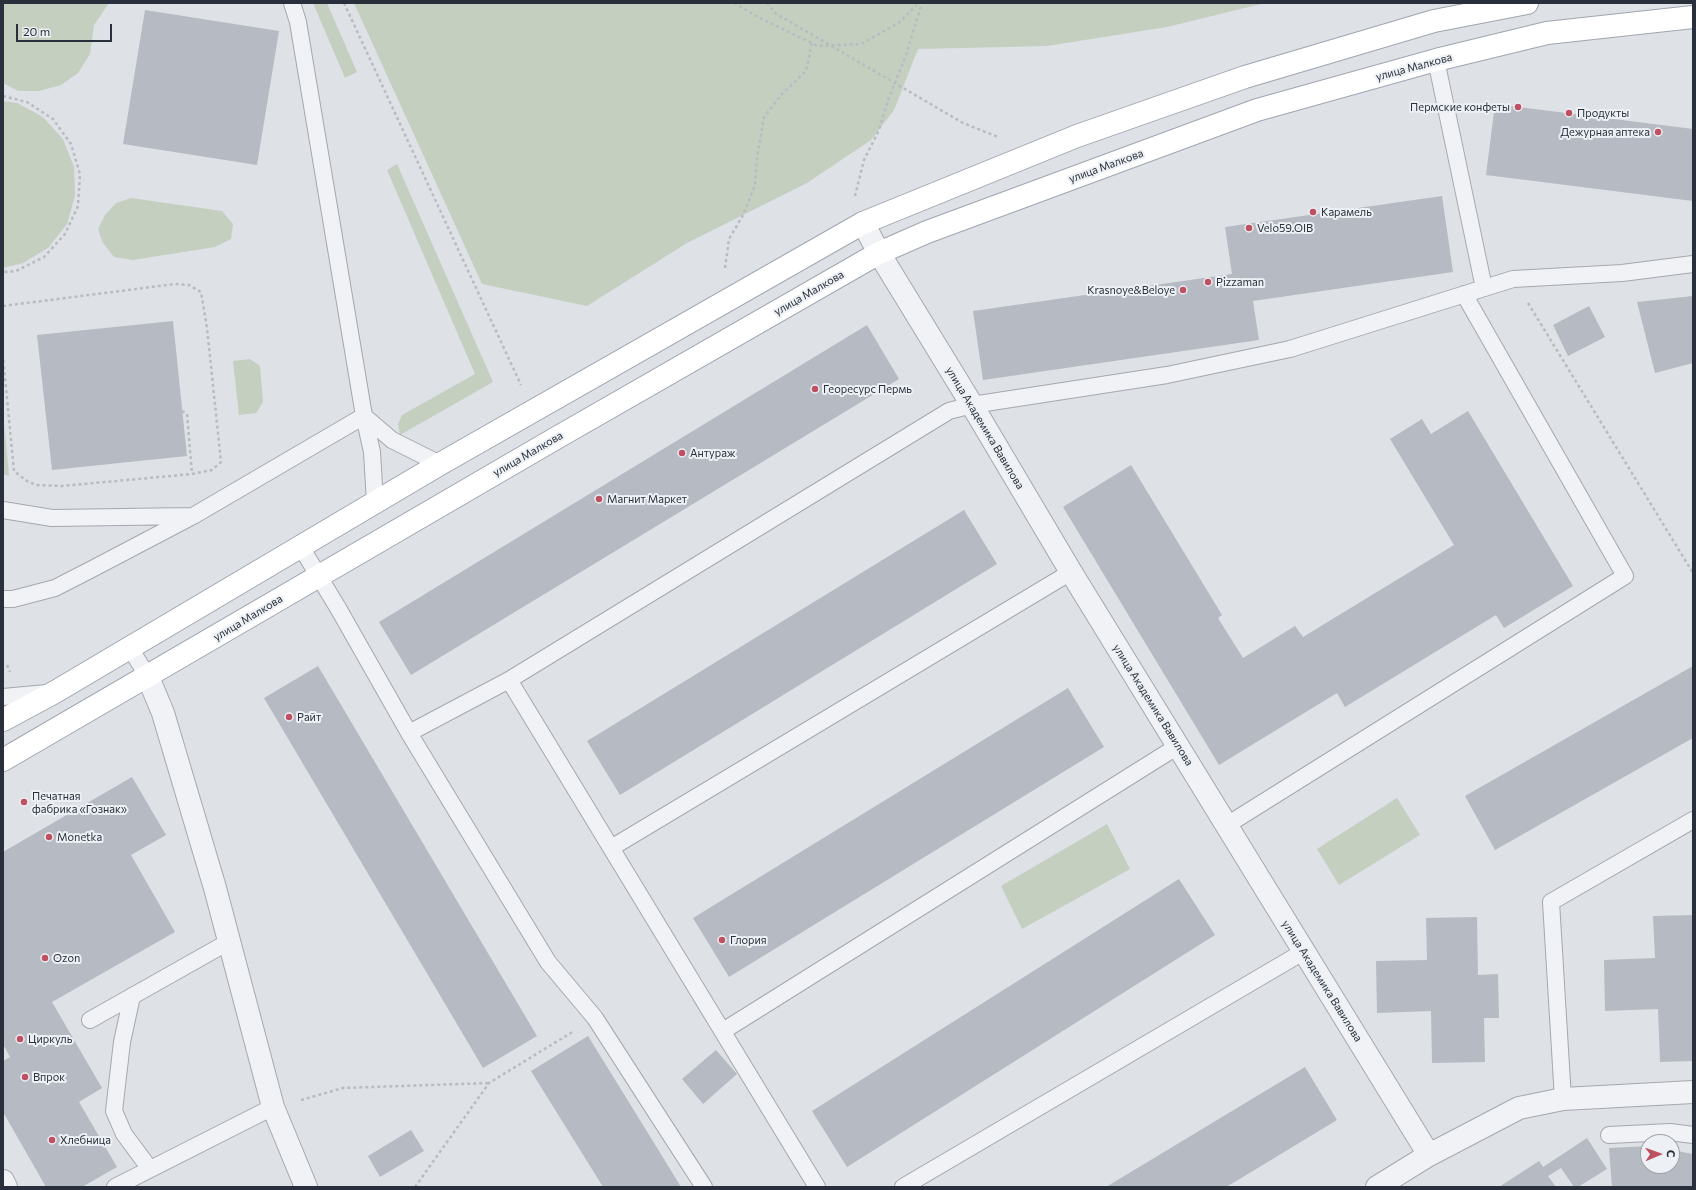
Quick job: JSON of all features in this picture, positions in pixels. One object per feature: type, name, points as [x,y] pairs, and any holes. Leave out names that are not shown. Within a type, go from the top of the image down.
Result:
[{"type":"main road","points":[[3,720],[55,692],[440,464],[863,223],[1077,136],[1245,77],[1434,21],[1527,3]]},
{"type":"main road","name":"улица Малкова","points":[[3,760],[879,253],[927,232],[1258,110],[1436,60],[1547,34],[1693,17]]},
{"type":"street","name":"улица Академика Вавилова","points":[[863,223],[879,253],[972,405],[1071,572],[1429,1155]]},
{"type":"street","points":[[148,677],[163,713],[230,940],[273,1107],[306,1187]]},
{"type":"street","points":[[1378,1187],[1429,1155],[1519,1108],[1563,1099],[1693,1092]]},
{"type":"street","points":[[3,1181],[6,1187]]},
{"type":"lane","points":[[292,3],[299,30],[364,416],[372,452],[375,503]]},
{"type":"lane","points":[[1436,60],[1484,288]]},
{"type":"lane","points":[[409,733],[509,680],[949,411],[972,405],[1167,375],[1290,349],[1513,279],[1622,273],[1693,264]]},
{"type":"lane","points":[[1226,825],[1625,576],[1464,294]]},
{"type":"lane","points":[[364,416],[392,440],[440,464]]},
{"type":"lane","points":[[3,599],[12,599],[55,588],[193,516],[364,416]]},
{"type":"lane","points":[[3,510],[52,518],[193,516]]},
{"type":"lane","points":[[300,547],[319,576],[409,733],[548,962],[595,1018],[704,1187]]},
{"type":"lane","points":[[612,848],[1071,572]]},
{"type":"lane","points":[[130,648],[148,677]]},
{"type":"lane","points":[[509,680],[817,1187]]},
{"type":"lane","points":[[3,697],[55,692]]},
{"type":"lane","points":[[723,1031],[1178,746]]},
{"type":"lane","points":[[1563,1099],[1552,902],[1693,820]]},
{"type":"lane","points":[[90,1020],[230,940]]},
{"type":"lane","points":[[903,1187],[1303,952]]},
{"type":"lane","points":[[132,996],[122,1042],[114,1111],[124,1134],[150,1169]]},
{"type":"lane","points":[[115,1187],[273,1107]]},
{"type":"lane","points":[[1609,1135],[1670,1132],[1693,1135]]},
{"type":"path","points":[[344,3],[521,385]]},
{"type":"path","points":[[734,3],[760,18],[818,46],[862,44],[900,22],[918,3]]},
{"type":"path","points":[[767,3],[775,13],[963,123],[998,137]]},
{"type":"path","points":[[855,196],[864,160],[879,130],[917,23],[922,3]]},
{"type":"path","points":[[725,269],[729,239],[743,215],[755,185],[757,158],[764,117],[782,94],[806,71],[812,43]]},
{"type":"path","points":[[3,96],[27,102],[53,119],[71,144],[80,174],[78,206],[65,234],[44,257],[16,271],[3,272]]},
{"type":"path","points":[[1513,279],[1693,573]]},
{"type":"path","points":[[3,306],[175,284],[189,285],[200,292],[207,328],[221,462],[212,470],[192,474],[62,486],[36,485],[27,481],[14,471],[3,357]]},
{"type":"path","points":[[182,411],[187,414],[192,474]]},
{"type":"path","points":[[415,1187],[489,1083],[595,1018]]},
{"type":"path","points":[[273,1107],[343,1088],[489,1083]]},
{"type":"green space","points":[[3,3],[109,3],[94,25],[90,54],[78,73],[61,85],[39,91],[18,91],[3,83]]},
{"type":"green space","points":[[313,3],[327,3],[357,72],[345,78]]},
{"type":"green space","points":[[354,3],[1265,3],[1167,27],[1047,46],[918,49],[894,110],[871,140],[807,183],[687,243],[587,306],[482,284]]},
{"type":"green space","points":[[3,101],[17,103],[43,117],[63,139],[74,167],[75,196],[67,224],[48,248],[23,263],[3,268]]},
{"type":"green space","points":[[397,164],[493,382],[400,435],[398,424],[402,415],[475,374],[387,170]]},
{"type":"green space","points":[[131,198],[222,211],[233,224],[231,239],[215,247],[133,260],[114,257],[103,243],[98,229],[105,215],[116,203]]},
{"type":"green space","points":[[250,359],[260,366],[263,402],[256,413],[239,415],[233,361]]},
{"type":"green space","points":[[3,414],[6,444],[9,476],[3,474]]},
{"type":"green space","points":[[1397,798],[1420,835],[1339,885],[1317,849]]},
{"type":"green space","points":[[1107,824],[1130,869],[1022,929],[1001,886]]},
{"type":"building","points":[[145,10],[279,31],[257,165],[123,144]]},
{"type":"building","points":[[1495,104],[1693,129],[1693,201],[1486,175]]},
{"type":"building","points":[[1442,196],[1453,272],[1253,301],[1259,340],[983,380],[973,311],[1232,274],[1225,227]]},
{"type":"building","points":[[1693,296],[1693,363],[1655,373],[1637,302]]},
{"type":"building","points":[[1589,306],[1605,337],[1568,356],[1553,325]]},
{"type":"building","points":[[173,321],[187,456],[52,470],[37,335]]},
{"type":"building","points":[[867,325],[899,379],[411,675],[379,622]]},
{"type":"building","points":[[1468,411],[1573,586],[1504,628],[1496,615],[1345,707],[1337,693],[1219,765],[1063,507],[1131,465],[1222,615],[1218,618],[1243,658],[1295,626],[1303,637],[1454,545],[1390,439],[1422,419],[1431,434]]},
{"type":"building","points":[[964,510],[997,564],[620,795],[587,741]]},
{"type":"building","points":[[318,666],[537,1036],[483,1068],[264,698]]},
{"type":"building","points":[[1693,666],[1693,738],[1495,850],[1465,796]]},
{"type":"building","points":[[1068,688],[1104,747],[729,977],[693,918]]},
{"type":"building","points":[[132,777],[166,835],[131,855],[175,932],[52,1002],[102,1088],[79,1102],[117,1167],[82,1187],[46,1187],[3,1112],[3,1061],[10,1057],[3,1044],[3,852]]},
{"type":"building","points":[[1179,879],[1215,935],[847,1167],[812,1111]]},
{"type":"building","points":[[1693,915],[1693,1061],[1660,1062],[1658,1009],[1605,1011],[1604,960],[1655,958],[1653,916]]},
{"type":"building","points":[[1477,917],[1478,975],[1498,974],[1499,1018],[1484,1018],[1485,1062],[1432,1063],[1431,1011],[1377,1013],[1376,961],[1427,960],[1426,918]]},
{"type":"building","points":[[588,1036],[681,1187],[603,1187],[531,1071]]},
{"type":"building","points":[[716,1050],[737,1074],[703,1104],[682,1079]]},
{"type":"building","points":[[1305,1067],[1337,1120],[1238,1180],[1226,1187],[1106,1187]]},
{"type":"building","points":[[411,1130],[424,1151],[380,1177],[368,1156]]},
{"type":"building","points":[[1587,1138],[1607,1169],[1578,1187],[1574,1187],[1561,1168],[1548,1176],[1556,1187],[1499,1187],[1539,1161],[1543,1167]]},
{"type":"building","points":[[1640,1146],[1640,1174],[1680,1174],[1680,1152],[1693,1154],[1693,1187],[1612,1187],[1609,1148]]},
{"type":"place","name":"Пермские конфеты","points":[[1518,107]]},
{"type":"place","name":"Продукты","points":[[1569,113]]},
{"type":"place","name":"Дежурная аптека","points":[[1658,132]]},
{"type":"place","name":"Карамель","points":[[1313,212]]},
{"type":"place","name":"Velo59.OIB","points":[[1249,228]]},
{"type":"place","name":"Pizzaman","points":[[1208,282]]},
{"type":"place","name":"Krasnoye&Beloye","points":[[1183,290]]},
{"type":"place","name":"Георесурс Пермь","points":[[815,389]]},
{"type":"place","name":"Антураж","points":[[682,453]]},
{"type":"place","name":"Магнит Маркет","points":[[599,499]]},
{"type":"place","name":"Райт","points":[[289,717]]},
{"type":"place","name":"Печатная фабрика «Гознак»","points":[[24,802]]},
{"type":"place","name":"Monetka","points":[[49,837]]},
{"type":"place","name":"Глория","points":[[722,940]]},
{"type":"place","name":"Ozon","points":[[45,958]]},
{"type":"place","name":"Циркуль","points":[[20,1039]]},
{"type":"place","name":"Впрок","points":[[25,1077]]},
{"type":"place","name":"Хлeбница","points":[[52,1140]]}]
